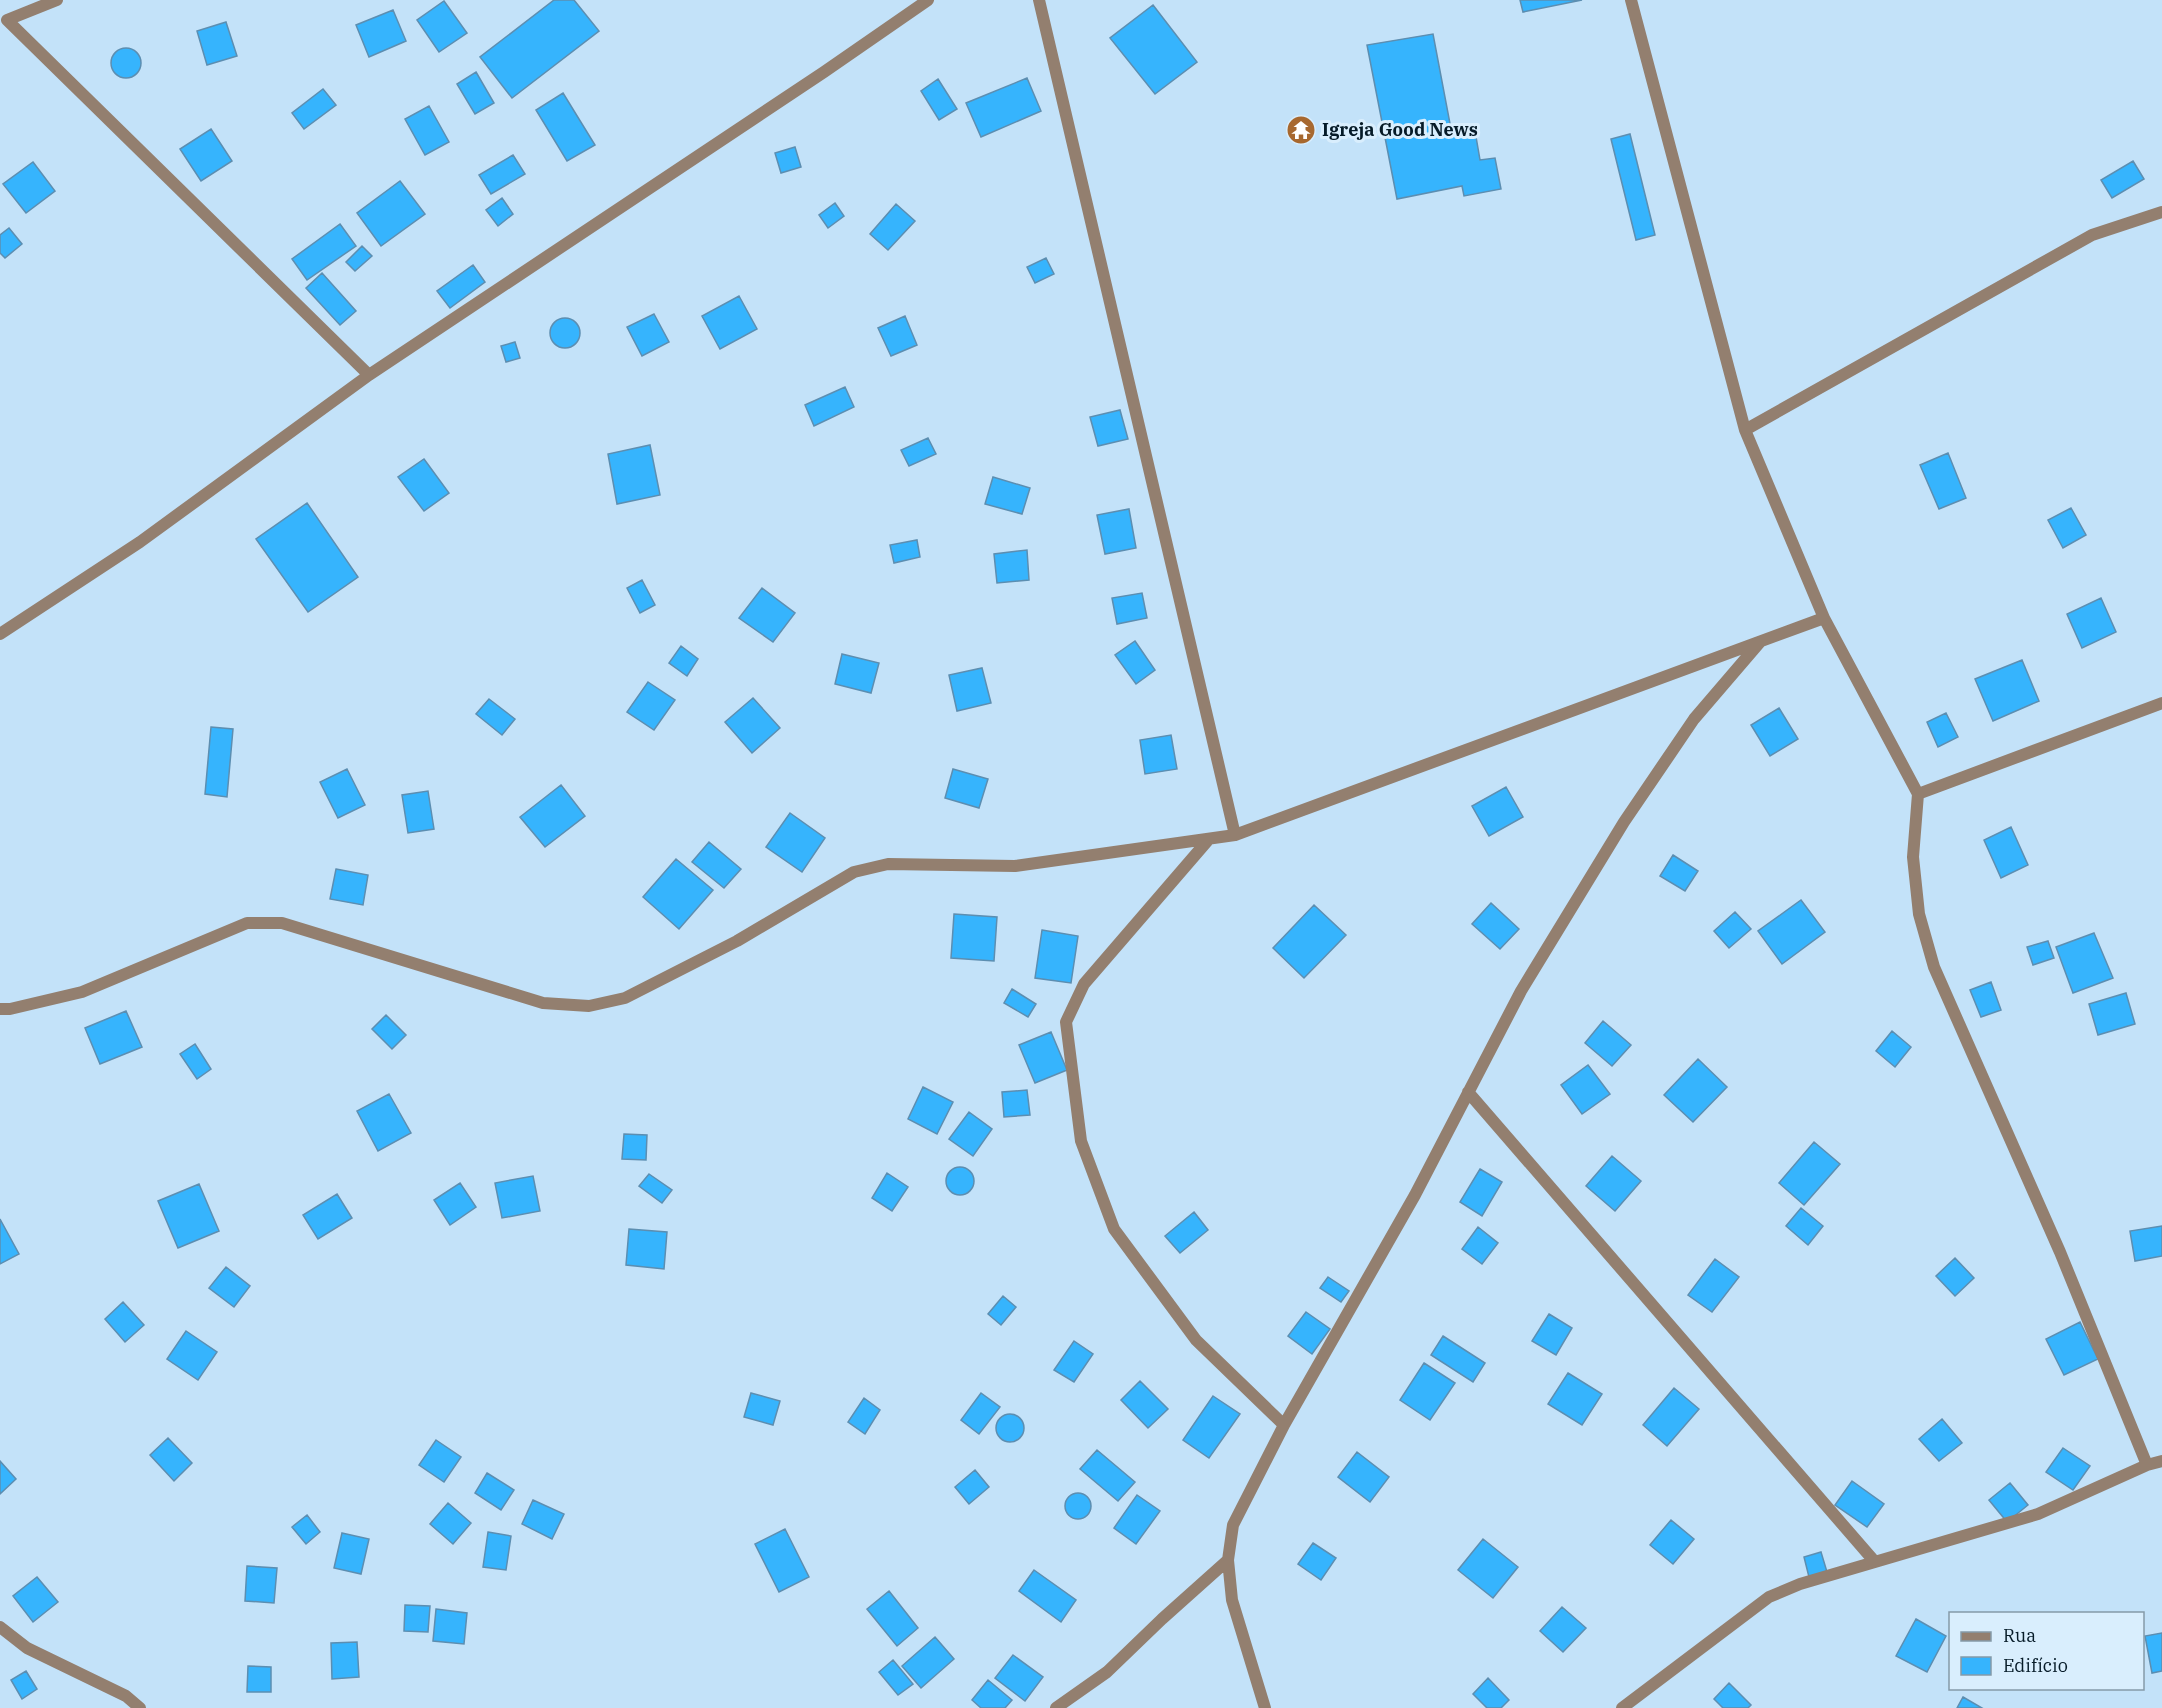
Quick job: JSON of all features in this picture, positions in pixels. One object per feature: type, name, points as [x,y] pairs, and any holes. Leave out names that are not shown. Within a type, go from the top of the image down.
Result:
[{"type":"street","points":[[57,0],[3,22],[369,375]]},
{"type":"street","points":[[0,634],[140,542],[369,375],[824,72],[928,0]]},
{"type":"street","points":[[1039,0],[1235,835]]},
{"type":"street","points":[[1631,0],[1745,430],[1824,618],[1918,794],[1913,857],[1919,914],[1934,967],[2060,1252],[2147,1465]]},
{"type":"street","points":[[1745,430],[2092,236],[2162,212]]},
{"type":"street","points":[[0,1009],[10,1009],[82,992],[247,923],[282,923],[543,1003],[589,1006],[625,998],[737,941],[854,872],[888,864],[1015,866],[1235,835],[1824,618]]},
{"type":"street","points":[[1265,1708],[1232,1600],[1228,1560],[1233,1525],[1284,1425],[1415,1195],[1521,991],[1624,822],[1694,719],[1761,641]]},
{"type":"street","points":[[1918,794],[2162,703]]},
{"type":"street","points":[[1209,839],[1084,984],[1074,1003],[1066,1022],[1081,1141],[1114,1229],[1196,1340],[1284,1425]]},
{"type":"street","points":[[1468,1092],[1875,1562]]},
{"type":"street","points":[[1622,1708],[1769,1597],[1800,1584],[2038,1514],[2147,1465],[2162,1461]]},
{"type":"street","points":[[1056,1708],[1107,1672],[1228,1560]]},
{"type":"street","points":[[0,1627],[27,1648],[126,1696],[140,1708]]},
{"type":"building","points":[[554,0],[574,0],[599,31],[512,98],[480,57]]},
{"type":"building","points":[[1520,0],[1582,0],[1523,12]]},
{"type":"building","points":[[444,1],[467,33],[439,52],[417,20]]},
{"type":"building","points":[[1153,5],[1197,62],[1155,94],[1110,38]]},
{"type":"building","points":[[393,10],[406,41],[369,57],[356,25]]},
{"type":"building","points":[[226,22],[237,56],[207,65],[197,31]]},
{"type":"building","points":[[1433,34],[1451,129],[1474,125],[1480,160],[1495,158],[1501,189],[1464,196],[1462,186],[1397,199],[1367,45]]},
{"type":"building","points":[[126,48],[132,49],[140,57],[140,69],[132,77],[126,78],[120,77],[112,69],[111,63],[112,57],[120,49]]},
{"type":"building","points":[[476,72],[494,103],[475,114],[457,84]]},
{"type":"building","points":[[1027,78],[1041,111],[981,137],[966,103]]},
{"type":"building","points":[[938,79],[957,109],[939,120],[921,91]]},
{"type":"building","points":[[323,89],[336,105],[304,129],[292,113]]},
{"type":"building","points":[[563,93],[595,145],[567,161],[536,110]]},
{"type":"building","points":[[429,106],[449,142],[425,155],[405,119]]},
{"type":"building","points":[[211,129],[232,161],[201,181],[180,149]]},
{"type":"building","points":[[1630,134],[1655,235],[1636,240],[1611,139]]},
{"type":"building","points":[[795,147],[801,167],[781,173],[775,153]]},
{"type":"building","points":[[513,155],[525,174],[491,194],[479,175]]},
{"type":"building","points":[[2133,161],[2144,179],[2112,198],[2101,180]]},
{"type":"building","points":[[33,162],[55,191],[26,213],[3,184]]},
{"type":"building","points":[[400,181],[425,214],[381,246],[357,213]]},
{"type":"building","points":[[502,198],[513,214],[498,226],[486,210]]},
{"type":"building","points":[[835,203],[844,216],[828,228],[819,215]]},
{"type":"building","points":[[896,204],[915,221],[888,250],[870,234]]},
{"type":"building","points":[[340,224],[356,246],[307,280],[292,259]]},
{"type":"building","points":[[9,228],[22,244],[5,258],[0,253],[0,235]]},
{"type":"building","points":[[362,246],[372,256],[355,271],[346,262]]},
{"type":"building","points":[[1046,258],[1054,274],[1035,283],[1027,267]]},
{"type":"building","points":[[473,265],[485,282],[450,308],[437,291]]},
{"type":"building","points":[[322,273],[356,311],[340,325],[306,288]]},
{"type":"building","points":[[739,296],[757,329],[720,349],[702,316]]},
{"type":"building","points":[[654,314],[669,342],[642,356],[627,327]]},
{"type":"building","points":[[905,316],[917,345],[891,356],[878,328]]},
{"type":"building","points":[[565,318],[576,322],[580,333],[576,344],[565,348],[554,344],[550,333],[554,322]]},
{"type":"building","points":[[515,342],[520,358],[506,362],[501,346]]},
{"type":"building","points":[[845,387],[854,407],[814,426],[805,405]]},
{"type":"building","points":[[1120,410],[1128,439],[1098,446],[1090,417]]},
{"type":"building","points":[[928,438],[936,454],[909,466],[901,450]]},
{"type":"building","points":[[650,445],[660,495],[617,504],[608,454]]},
{"type":"building","points":[[1948,453],[1966,498],[1939,509],[1920,465]]},
{"type":"building","points":[[424,459],[449,493],[424,511],[398,477]]},
{"type":"building","points":[[993,477],[1030,488],[1022,514],[985,504]]},
{"type":"building","points":[[307,503],[358,577],[308,612],[256,539]]},
{"type":"building","points":[[2071,508],[2086,535],[2063,548],[2048,520]]},
{"type":"building","points":[[1129,509],[1136,548],[1105,554],[1097,515]]},
{"type":"building","points":[[917,540],[920,557],[894,563],[890,545]]},
{"type":"building","points":[[1027,550],[1029,580],[997,583],[994,554]]},
{"type":"building","points":[[642,580],[655,605],[640,613],[627,588]]},
{"type":"building","points":[[762,588],[795,613],[773,642],[739,618]]},
{"type":"building","points":[[1142,593],[1147,618],[1117,624],[1112,598]]},
{"type":"building","points":[[2101,598],[2116,632],[2082,648],[2067,614]]},
{"type":"building","points":[[1135,641],[1155,670],[1136,684],[1115,655]]},
{"type":"building","points":[[681,646],[698,659],[687,676],[669,663]]},
{"type":"building","points":[[842,654],[879,663],[871,693],[835,684]]},
{"type":"building","points":[[2022,660],[2039,701],[1993,721],[1975,679]]},
{"type":"building","points":[[982,668],[991,703],[957,711],[949,675]]},
{"type":"building","points":[[648,682],[675,700],[654,730],[627,712]]},
{"type":"building","points":[[753,698],[780,728],[752,753],[725,722]]},
{"type":"building","points":[[489,699],[515,719],[502,735],[476,714]]},
{"type":"building","points":[[1779,708],[1798,739],[1770,756],[1751,725]]},
{"type":"building","points":[[1946,713],[1958,737],[1938,747],[1927,722]]},
{"type":"building","points":[[211,727],[233,729],[227,797],[205,794]]},
{"type":"building","points":[[1171,735],[1177,769],[1145,774],[1140,740]]},
{"type":"building","points":[[347,769],[365,805],[338,818],[320,782]]},
{"type":"building","points":[[953,769],[988,779],[979,808],[945,798]]},
{"type":"building","points":[[561,785],[585,816],[545,847],[520,817]]},
{"type":"building","points":[[1506,787],[1523,817],[1489,836],[1472,806]]},
{"type":"building","points":[[428,791],[434,829],[408,833],[402,795]]},
{"type":"building","points":[[790,813],[825,838],[802,872],[766,847]]},
{"type":"building","points":[[2011,827],[2028,865],[2001,878],[1984,840]]},
{"type":"building","points":[[709,842],[741,869],[724,888],[692,862]]},
{"type":"building","points":[[1673,855],[1698,871],[1685,891],[1660,876]]},
{"type":"building","points":[[676,859],[713,890],[679,929],[643,897]]},
{"type":"building","points":[[336,869],[368,875],[363,905],[330,899]]},
{"type":"building","points":[[1801,900],[1825,932],[1782,964],[1758,931]]},
{"type":"building","points":[[1491,903],[1519,929],[1500,949],[1472,924]]},
{"type":"building","points":[[1314,905],[1346,935],[1304,978],[1273,948]]},
{"type":"building","points":[[1735,912],[1751,929],[1729,948],[1714,931]]},
{"type":"building","points":[[954,914],[997,917],[994,961],[951,958]]},
{"type":"building","points":[[1042,930],[1078,936],[1071,983],[1035,978]]},
{"type":"building","points":[[2094,933],[2113,978],[2073,993],[2056,947]]},
{"type":"building","points":[[2048,941],[2054,958],[2033,965],[2027,947]]},
{"type":"building","points":[[1991,982],[2001,1010],[1981,1017],[1970,990]]},
{"type":"building","points":[[1012,989],[1036,1004],[1028,1017],[1004,1003]]},
{"type":"building","points":[[2126,993],[2135,1024],[2098,1035],[2089,1004]]},
{"type":"building","points":[[126,1011],[142,1047],[100,1064],[85,1028]]},
{"type":"building","points":[[386,1015],[406,1035],[392,1049],[372,1029]]},
{"type":"building","points":[[1603,1021],[1631,1045],[1612,1066],[1585,1043]]},
{"type":"building","points":[[1892,1031],[1911,1047],[1895,1067],[1876,1051]]},
{"type":"building","points":[[1051,1032],[1067,1070],[1035,1083],[1019,1045]]},
{"type":"building","points":[[195,1044],[211,1069],[197,1079],[180,1054]]},
{"type":"building","points":[[1698,1059],[1727,1087],[1693,1122],[1664,1095]]},
{"type":"building","points":[[1588,1065],[1610,1094],[1582,1114],[1561,1085]]},
{"type":"building","points":[[923,1087],[953,1102],[937,1134],[908,1119]]},
{"type":"building","points":[[1027,1090],[1030,1115],[1004,1117],[1002,1092]]},
{"type":"building","points":[[389,1094],[411,1133],[378,1151],[357,1111]]},
{"type":"building","points":[[969,1112],[992,1129],[973,1156],[949,1139]]},
{"type":"building","points":[[624,1134],[647,1135],[646,1160],[622,1159]]},
{"type":"building","points":[[1814,1142],[1840,1164],[1804,1205],[1779,1183]]},
{"type":"building","points":[[1612,1156],[1641,1181],[1615,1211],[1586,1186]]},
{"type":"building","points":[[960,1167],[970,1171],[974,1181],[970,1191],[960,1195],[950,1191],[946,1181],[950,1171]]},
{"type":"building","points":[[1480,1169],[1502,1182],[1482,1216],[1460,1202]]},
{"type":"building","points":[[887,1173],[908,1187],[892,1211],[872,1198]]},
{"type":"building","points":[[649,1174],[672,1190],[662,1203],[639,1186]]},
{"type":"building","points":[[533,1176],[540,1211],[502,1218],[495,1183]]},
{"type":"building","points":[[460,1183],[476,1207],[450,1225],[434,1200]]},
{"type":"building","points":[[199,1184],[219,1231],[178,1248],[158,1201]]},
{"type":"building","points":[[337,1194],[352,1218],[318,1239],[303,1215]]},
{"type":"building","points":[[1801,1208],[1823,1226],[1808,1245],[1786,1226]]},
{"type":"building","points":[[1194,1212],[1208,1230],[1180,1253],[1165,1236]]},
{"type":"building","points":[[0,1219],[19,1254],[0,1264]]},
{"type":"building","points":[[2162,1226],[2162,1256],[2135,1261],[2130,1231]]},
{"type":"building","points":[[1478,1227],[1498,1243],[1482,1264],[1462,1249]]},
{"type":"building","points":[[629,1229],[667,1232],[664,1269],[626,1265]]},
{"type":"building","points":[[1955,1258],[1974,1278],[1955,1296],[1936,1276]]},
{"type":"building","points":[[1715,1259],[1739,1277],[1712,1312],[1688,1295]]},
{"type":"building","points":[[226,1267],[250,1286],[234,1307],[209,1288]]},
{"type":"building","points":[[1328,1277],[1349,1291],[1341,1302],[1320,1288]]},
{"type":"building","points":[[1003,1296],[1016,1307],[1001,1325],[988,1314]]},
{"type":"building","points":[[123,1302],[144,1325],[125,1342],[105,1319]]},
{"type":"building","points":[[1306,1312],[1330,1329],[1312,1354],[1288,1336]]},
{"type":"building","points":[[1549,1314],[1572,1328],[1556,1355],[1532,1341]]},
{"type":"building","points":[[2080,1322],[2098,1359],[2064,1375],[2046,1339]]},
{"type":"building","points":[[186,1331],[217,1352],[198,1380],[167,1359]]},
{"type":"building","points":[[1443,1336],[1485,1363],[1473,1382],[1431,1355]]},
{"type":"building","points":[[1074,1341],[1093,1354],[1074,1382],[1054,1370]]},
{"type":"building","points":[[1424,1363],[1455,1383],[1430,1420],[1400,1400]]},
{"type":"building","points":[[1568,1373],[1602,1394],[1582,1425],[1548,1404]]},
{"type":"building","points":[[1140,1381],[1168,1409],[1148,1428],[1121,1400]]},
{"type":"building","points":[[1674,1388],[1699,1409],[1667,1446],[1643,1425]]},
{"type":"building","points":[[751,1393],[780,1401],[773,1425],[744,1417]]},
{"type":"building","points":[[981,1393],[1000,1407],[979,1434],[961,1420]]},
{"type":"building","points":[[1213,1396],[1240,1414],[1209,1458],[1183,1440]]},
{"type":"building","points":[[864,1398],[880,1410],[865,1434],[848,1422]]},
{"type":"building","points":[[1010,1414],[1020,1418],[1024,1428],[1020,1438],[1010,1442],[1000,1438],[996,1428],[1000,1418]]},
{"type":"building","points":[[1942,1419],[1962,1443],[1939,1461],[1919,1439]]},
{"type":"building","points":[[168,1438],[192,1463],[174,1481],[150,1455]]},
{"type":"building","points":[[436,1440],[461,1457],[444,1482],[419,1465]]},
{"type":"building","points":[[2063,1448],[2090,1466],[2073,1490],[2046,1472]]},
{"type":"building","points":[[1097,1450],[1135,1482],[1118,1501],[1080,1469]]},
{"type":"building","points":[[1357,1452],[1389,1477],[1370,1502],[1338,1477]]},
{"type":"building","points":[[0,1461],[16,1479],[0,1494]]},
{"type":"building","points":[[975,1470],[989,1487],[969,1504],[955,1487]]},
{"type":"building","points":[[487,1473],[514,1490],[501,1510],[475,1493]]},
{"type":"building","points":[[1852,1481],[1884,1504],[1867,1527],[1835,1505]]},
{"type":"building","points":[[2010,1483],[2028,1505],[2007,1522],[1989,1500]]},
{"type":"building","points":[[1078,1493],[1088,1496],[1091,1506],[1088,1516],[1078,1519],[1068,1516],[1065,1506],[1068,1496]]},
{"type":"building","points":[[1137,1495],[1160,1511],[1136,1544],[1114,1528]]},
{"type":"building","points":[[533,1500],[564,1514],[552,1539],[522,1524]]},
{"type":"building","points":[[448,1503],[471,1523],[453,1544],[430,1524]]},
{"type":"building","points":[[307,1515],[320,1532],[306,1544],[292,1527]]},
{"type":"building","points":[[1671,1520],[1694,1539],[1673,1564],[1650,1545]]},
{"type":"building","points":[[785,1529],[809,1577],[779,1592],[755,1544]]},
{"type":"building","points":[[488,1532],[511,1536],[506,1570],[483,1567]]},
{"type":"building","points":[[342,1533],[369,1539],[361,1574],[334,1568]]},
{"type":"building","points":[[1483,1539],[1518,1567],[1493,1598],[1458,1570]]},
{"type":"building","points":[[1313,1543],[1336,1558],[1321,1580],[1298,1564]]},
{"type":"building","points":[[1821,1552],[1827,1572],[1809,1577],[1804,1557]]},
{"type":"building","points":[[247,1566],[277,1568],[274,1603],[245,1601]]},
{"type":"building","points":[[1034,1570],[1076,1600],[1061,1622],[1019,1591]]},
{"type":"building","points":[[37,1577],[58,1602],[33,1622],[13,1596]]},
{"type":"building","points":[[889,1591],[918,1628],[897,1646],[867,1609]]},
{"type":"building","points":[[405,1605],[430,1606],[428,1632],[404,1631]]},
{"type":"building","points":[[1562,1607],[1586,1628],[1563,1652],[1540,1631]]},
{"type":"building","points":[[436,1609],[467,1613],[464,1644],[433,1641]]},
{"type":"building","points":[[1916,1619],[1946,1636],[1927,1672],[1896,1656]]},
{"type":"building","points":[[2162,1633],[2162,1671],[2152,1673],[2145,1636]]},
{"type":"building","points":[[935,1637],[954,1659],[921,1688],[902,1666]]},
{"type":"building","points":[[357,1642],[359,1677],[332,1679],[331,1643]]},
{"type":"building","points":[[1013,1655],[1043,1677],[1025,1701],[995,1678]]},
{"type":"building","points":[[893,1660],[913,1684],[898,1695],[879,1672]]},
{"type":"building","points":[[248,1666],[271,1667],[271,1692],[247,1692]]},
{"type":"building","points":[[26,1671],[37,1689],[22,1699],[11,1680]]},
{"type":"building","points":[[1488,1678],[1509,1700],[1501,1708],[1487,1708],[1473,1694]]},
{"type":"building","points":[[988,1680],[1012,1700],[1005,1708],[981,1708],[972,1700]]},
{"type":"building","points":[[1729,1683],[1751,1705],[1748,1708],[1723,1708],[1714,1699]]},
{"type":"building","points":[[1963,1697],[1982,1708],[1957,1708]]},
{"type":"place","name":"Igreja Good News","points":[[1301,130]]}]
